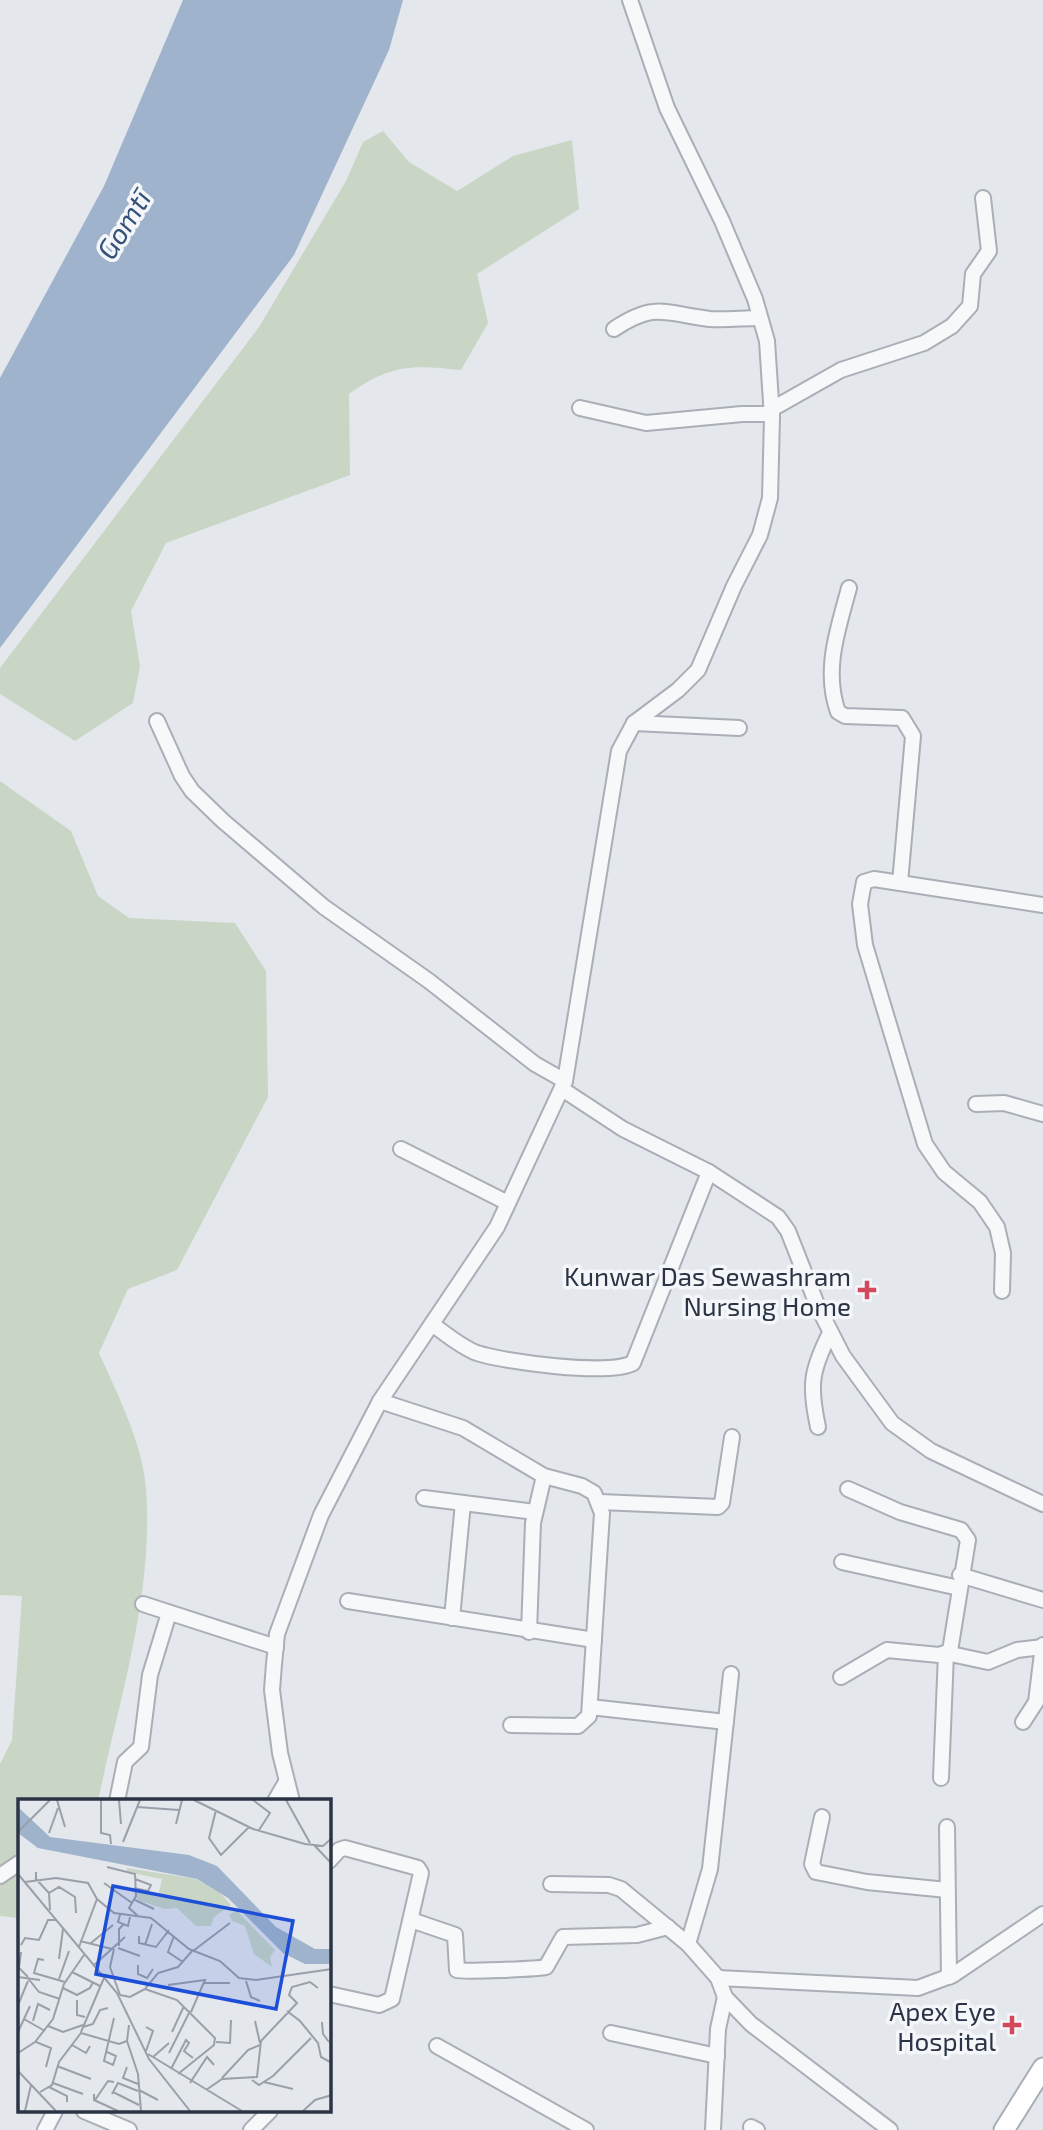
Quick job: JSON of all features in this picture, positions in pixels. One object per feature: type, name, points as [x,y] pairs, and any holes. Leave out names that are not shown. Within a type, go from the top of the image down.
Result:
[{"type":"main road","points":[[1004,2130],[1043,2068]]},
{"type":"street","points":[[291,1799],[286,1782],[272,1690],[276,1647],[278,1634],[321,1515],[380,1401],[497,1227],[564,1085],[619,751],[634,723],[678,690],[698,670],[734,586],[761,535],[770,498],[772,411],[767,341],[742,267],[667,108],[631,1]]},
{"type":"street","points":[[580,408],[646,423],[772,411],[841,370],[923,343],[963,316],[973,297],[973,274],[989,251],[983,198]]},
{"type":"street","points":[[614,330],[640,314],[656,311],[711,319],[760,318]]},
{"type":"street","points":[[849,588],[833,649],[834,690],[838,712],[845,716],[902,718],[913,736],[900,883]]},
{"type":"street","points":[[157,721],[182,776],[192,791],[223,821],[324,906],[429,981],[623,1129],[709,1172],[767,1209],[788,1231],[830,1333],[875,1401],[910,1438],[1043,1504]]},
{"type":"street","points":[[634,723],[739,728]]},
{"type":"street","points":[[1002,1291],[1003,1253],[997,1227],[980,1202],[944,1172],[925,1144],[865,945],[860,904],[864,882],[874,879],[1043,905]]},
{"type":"street","points":[[976,1104],[1004,1103],[1043,1114]]},
{"type":"street","points":[[401,1149],[509,1203]]},
{"type":"street","points":[[432,1324],[463,1346],[498,1359],[551,1366],[627,1366],[638,1353],[709,1172]]},
{"type":"street","points":[[817,1427],[811,1396],[812,1373],[830,1333]]},
{"type":"street","points":[[380,1401],[481,1436],[544,1476],[582,1486],[594,1493],[600,1502],[602,1513],[589,1716],[579,1726],[511,1724]]},
{"type":"street","points":[[600,1502],[718,1507],[722,1503],[732,1437]]},
{"type":"street","points":[[529,1632],[535,1512],[544,1476]]},
{"type":"street","points":[[848,1489],[900,1512],[965,1532],[968,1540],[959,1581],[952,1647],[946,1653],[941,1778]]},
{"type":"street","points":[[424,1498],[535,1512]]},
{"type":"street","points":[[452,1618],[463,1503]]},
{"type":"street","points":[[842,1562],[959,1581],[1043,1600]]},
{"type":"street","points":[[348,1601],[529,1632],[594,1640]]},
{"type":"street","points":[[143,1604],[276,1647]]},
{"type":"street","points":[[117,1799],[125,1762],[141,1747],[150,1675],[169,1613]]},
{"type":"street","points":[[841,1677],[887,1650],[946,1653],[988,1662],[1017,1650],[1043,1646],[1036,1702],[1023,1722]]},
{"type":"street","points":[[688,1944],[710,1869],[731,1674]]},
{"type":"street","points":[[590,1707],[726,1722]]},
{"type":"street","points":[[276,1799],[286,1782]]},
{"type":"street","points":[[822,1817],[812,1864],[816,1872],[867,1882],[947,1890]]},
{"type":"street","points":[[947,1827],[949,1977]]},
{"type":"street","points":[[331,1859],[338,1850],[345,1848],[418,1868],[421,1873],[392,1999],[379,2005],[331,1994]]},
{"type":"street","points":[[0,1876],[18,1864]]},
{"type":"street","points":[[551,1884],[609,1885],[621,1889],[688,1944],[718,1978],[724,1997],[717,2056],[713,2130]]},
{"type":"street","points":[[718,1978],[918,1987],[949,1977],[990,1953],[1043,1914]]},
{"type":"street","points":[[411,1920],[455,1936],[455,1965],[457,1970],[469,1973],[503,1967],[546,1967],[564,1937],[637,1935],[668,1927]]},
{"type":"street","points":[[724,1997],[760,2031],[890,2130]]},
{"type":"street","points":[[611,2033],[717,2056]]},
{"type":"street","points":[[437,2046],[586,2130]]},
{"type":"street","points":[[45,2130],[54,2112]]},
{"type":"street","points":[[86,2112],[129,2130]]},
{"type":"street","points":[[251,2130],[269,2112]]},
{"type":"green space","points":[[383,131],[409,162],[457,191],[513,156],[572,140],[579,209],[477,274],[488,323],[461,370],[429,367],[402,369],[377,377],[349,394],[350,475],[166,543],[131,611],[140,666],[133,703],[75,741],[0,694],[0,668],[259,327],[346,181],[363,142]]},
{"type":"green space","points":[[0,781],[71,831],[98,896],[129,918],[235,923],[266,971],[268,1097],[177,1270],[128,1289],[99,1353],[128,1419],[144,1472],[147,1528],[140,1607],[98,1799],[18,1799],[18,1918],[0,1916],[0,1764],[12,1740],[22,1596],[0,1595]]},
{"type":"water","name":"Gomtī","points":[[183,0],[403,0],[389,50],[294,255],[0,648],[0,378],[104,186]]},
{"type":"place","name":"Kunwar Das Sewashram Nursing Home","points":[[867,1290]]},
{"type":"place","name":"Apex Eye Hospital","points":[[1012,2025]]}]
